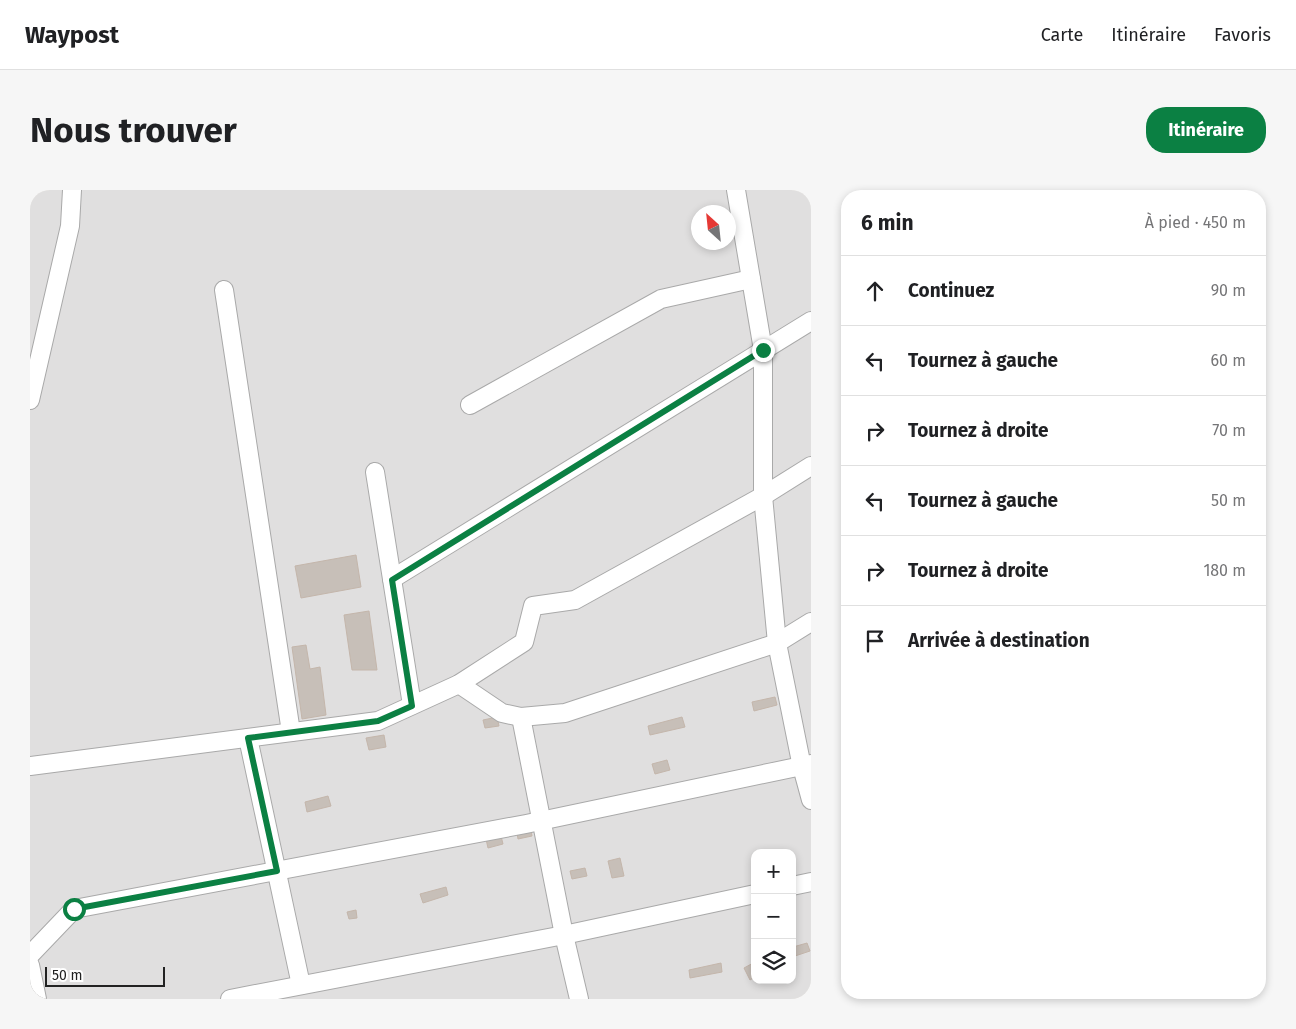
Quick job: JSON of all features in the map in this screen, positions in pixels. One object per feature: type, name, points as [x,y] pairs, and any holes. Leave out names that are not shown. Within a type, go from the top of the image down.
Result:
[{"type":"street","points":[[30,400],[70,226],[72,190]]},
{"type":"street","points":[[736,190],[763,350],[763,496],[777,643],[806,766],[811,800]]},
{"type":"street","points":[[470,405],[661,299],[751,279]]},
{"type":"street","points":[[224,290],[291,732]]},
{"type":"street","points":[[392,580],[811,321]]},
{"type":"street","points":[[30,766],[378,721],[458,684],[524,642],[533,606],[575,600],[763,496],[811,466]]},
{"type":"street","points":[[375,472],[412,706]]},
{"type":"street","points":[[458,684],[502,713],[521,717],[565,713],[777,643],[811,622]]},
{"type":"street","points":[[521,717],[564,935],[579,999]]},
{"type":"street","points":[[248,738],[301,985]]},
{"type":"street","points":[[30,955],[74,909],[542,821],[806,766]]},
{"type":"street","points":[[796,885],[811,882]]},
{"type":"street","points":[[230,999],[564,935],[751,895]]},
{"type":"street","points":[[30,965],[37,999]]},
{"type":"shaded area","points":[[30,190],[811,190],[811,999],[30,999]]},
{"type":"building","points":[[356,555],[361,587],[301,598],[295,566]]},
{"type":"building","points":[[369,611],[377,670],[352,670],[344,615]]},
{"type":"building","points":[[306,645],[310,669],[320,667],[326,715],[302,719],[292,647]]},
{"type":"building","points":[[775,697],[777,705],[754,711],[752,702]]},
{"type":"building","points":[[497,717],[499,726],[485,728],[483,720]]},
{"type":"building","points":[[682,717],[685,727],[650,735],[648,726]]},
{"type":"building","points":[[384,735],[386,747],[369,750],[366,738]]},
{"type":"building","points":[[667,760],[670,770],[655,774],[652,764]]},
{"type":"building","points":[[328,796],[331,806],[307,812],[305,802]]},
{"type":"building","points":[[531,830],[532,836],[518,839],[517,833]]},
{"type":"building","points":[[501,836],[503,844],[488,848],[486,839]]},
{"type":"building","points":[[620,858],[624,876],[612,878],[608,861]]},
{"type":"building","points":[[585,868],[587,876],[572,879],[570,871]]},
{"type":"building","points":[[446,887],[448,895],[423,903],[420,894]]},
{"type":"building","points":[[356,910],[357,918],[349,919],[347,912]]},
{"type":"building","points":[[807,943],[810,951],[796,956],[796,946]]},
{"type":"building","points":[[721,963],[722,972],[690,978],[689,970]]},
{"type":"building","points":[[751,964],[750,980],[744,968]]},
{"type":"route","points":[[74,909],[277,871],[248,738],[378,721],[412,706],[392,580],[763,350]]}]
